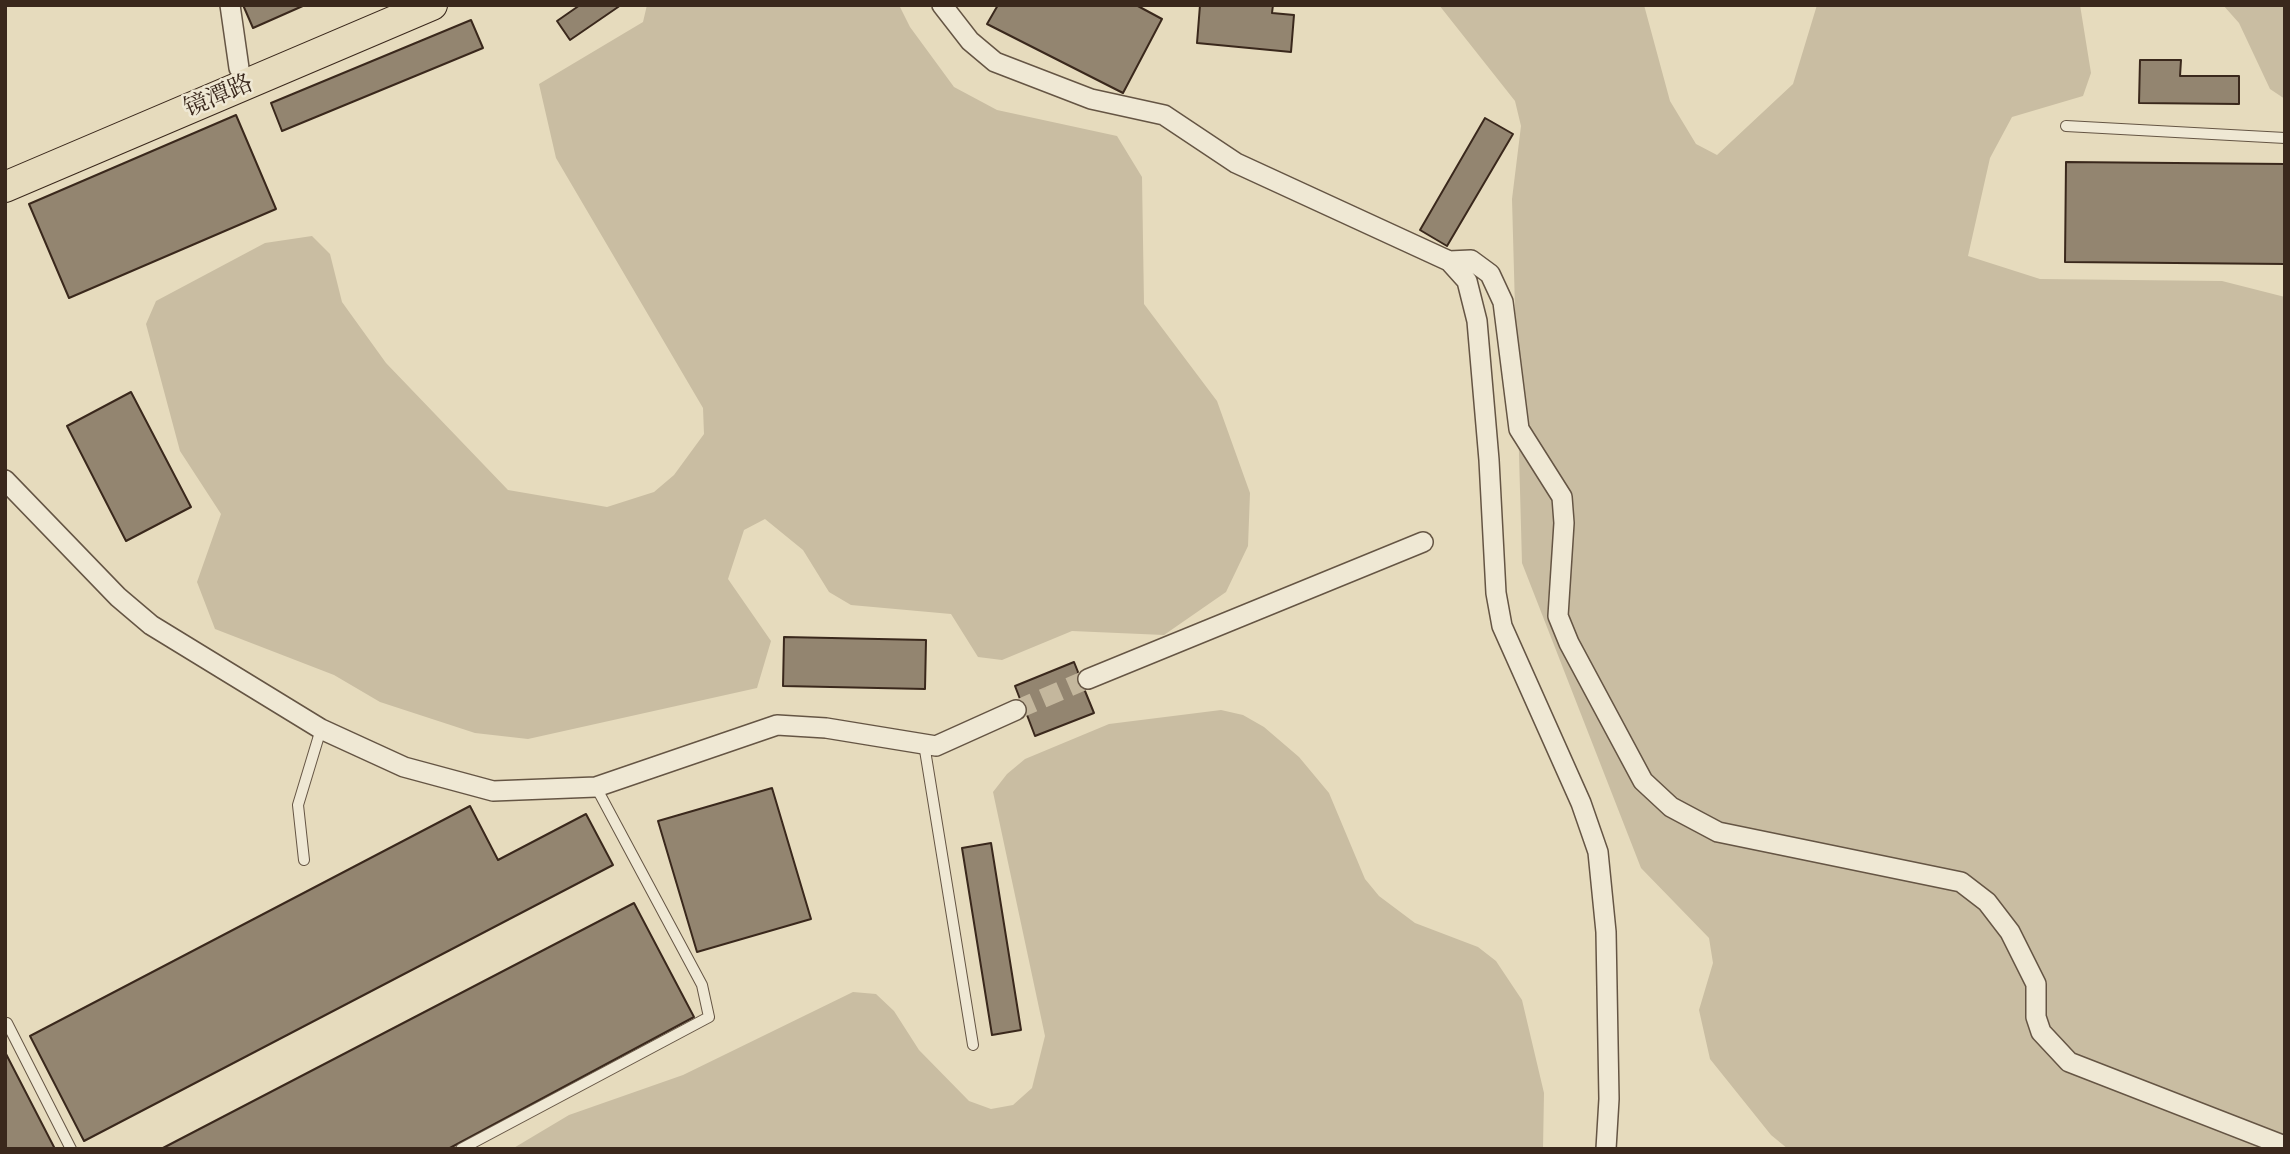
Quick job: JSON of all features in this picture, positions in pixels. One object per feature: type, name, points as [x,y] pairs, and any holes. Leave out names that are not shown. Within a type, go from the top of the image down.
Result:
[{"type":"main road","name":"镜潭路","points":[[5,166],[390,5]]},
{"type":"main road","name":"镜潭路","points":[[5,187],[432,5]]},
{"type":"street","points":[[230,5],[239,68]]},
{"type":"street","points":[[942,5],[970,41],[995,61],[1091,99],[1164,115],[1236,163],[1449,261],[1467,281],[1477,321],[1496,593],[1502,626],[1581,803],[1598,852],[1606,932],[1609,1099],[1606,1149]]},
{"type":"street","points":[[1449,261],[1471,260],[1490,274],[1503,302],[1519,429],[1562,496],[1564,523],[1558,616],[1569,643],[1650,788],[1687,818],[1718,832],[1961,882],[1987,902],[2010,932],[2036,984],[2036,1017],[2041,1032],[2069,1062],[2285,1146]]},
{"type":"street","points":[[5,480],[118,597],[151,625],[321,729],[404,767],[493,791],[596,787],[777,725],[826,728],[936,746],[1016,709]]},
{"type":"street","points":[[1087,679],[1423,542]]},
{"type":"lane","points":[[2066,126],[2285,138]]},
{"type":"lane","points":[[304,860],[298,805],[321,729]]},
{"type":"lane","points":[[924,744],[973,1045]]},
{"type":"lane","points":[[461,1149],[709,1017],[702,985],[596,787]]},
{"type":"lane","points":[[7,1023],[71,1149]]},
{"type":"shaded area","points":[[647,5],[899,5],[910,27],[954,87],[997,110],[1117,136],[1142,177],[1144,304],[1217,401],[1250,493],[1248,546],[1226,592],[1164,635],[1072,631],[1002,660],[978,657],[951,614],[851,605],[829,592],[803,550],[765,519],[744,530],[728,579],[771,641],[757,688],[528,739],[475,733],[380,702],[334,675],[215,629],[197,582],[221,514],[180,451],[146,324],[156,301],[265,243],[312,236],[330,254],[342,302],[386,363],[508,490],[607,507],[654,492],[674,475],[704,434],[703,408],[556,158],[539,84],[643,22]]},
{"type":"shaded area","points":[[1439,5],[1644,5],[1670,101],[1696,144],[1717,155],[1793,84],[1817,5],[2080,5],[2091,73],[2083,96],[2012,117],[1990,158],[1968,256],[2040,279],[2222,281],[2285,297],[2285,1149],[1788,1149],[1771,1135],[1710,1059],[1699,1010],[1713,963],[1709,938],[1641,868],[1522,563],[1512,199],[1521,126],[1515,101]]},
{"type":"shaded area","points":[[2223,5],[2285,5],[2285,99],[2270,89],[2239,23]]},
{"type":"shaded area","points":[[1221,710],[1243,715],[1264,727],[1299,757],[1329,793],[1365,879],[1379,896],[1415,923],[1478,947],[1496,961],[1522,1000],[1544,1093],[1543,1149],[512,1149],[569,1115],[683,1075],[853,992],[876,994],[894,1011],[919,1050],[969,1101],[991,1109],[1013,1105],[1032,1088],[1045,1036],[993,792],[1007,774],[1025,759],[1109,724]]},
{"type":"building","points":[[243,5],[305,5],[253,28]]},
{"type":"building","points":[[580,5],[621,5],[570,40],[557,21]]},
{"type":"building","points":[[998,5],[1136,5],[1162,19],[1123,93],[987,24]]},
{"type":"building","points":[[1200,5],[1273,5],[1272,13],[1294,15],[1291,52],[1197,43]]},
{"type":"building","points":[[471,20],[483,48],[282,131],[271,103]]},
{"type":"building","points":[[2140,60],[2181,60],[2180,76],[2239,76],[2239,104],[2139,103]]},
{"type":"building","points":[[236,115],[276,209],[69,298],[29,204]]},
{"type":"building","points":[[1485,118],[1513,134],[1447,246],[1420,230]]},
{"type":"building","points":[[2066,162],[2285,164],[2285,264],[2065,262]]},
{"type":"building","points":[[131,392],[191,507],[126,541],[67,426]]},
{"type":"building","points":[[784,637],[926,640],[925,689],[783,686]]},
{"type":"building","points":[[1074,662],[1078,672],[1076,683],[1085,691],[1094,713],[1035,736],[1027,715],[1027,706],[1020,699],[1015,686]]},
{"type":"building","points":[[772,788],[811,919],[697,952],[658,821]]},
{"type":"building","points":[[470,806],[498,860],[586,814],[613,865],[84,1141],[30,1036]]},
{"type":"building","points":[[991,843],[1021,1030],[992,1035],[962,848]]},
{"type":"building","points":[[634,903],[694,1017],[448,1149],[161,1149]]},
{"type":"building","points":[[5,1052],[55,1149],[5,1149]]},
{"type":"tunnel","points":[[1016,710],[1088,679]]}]
